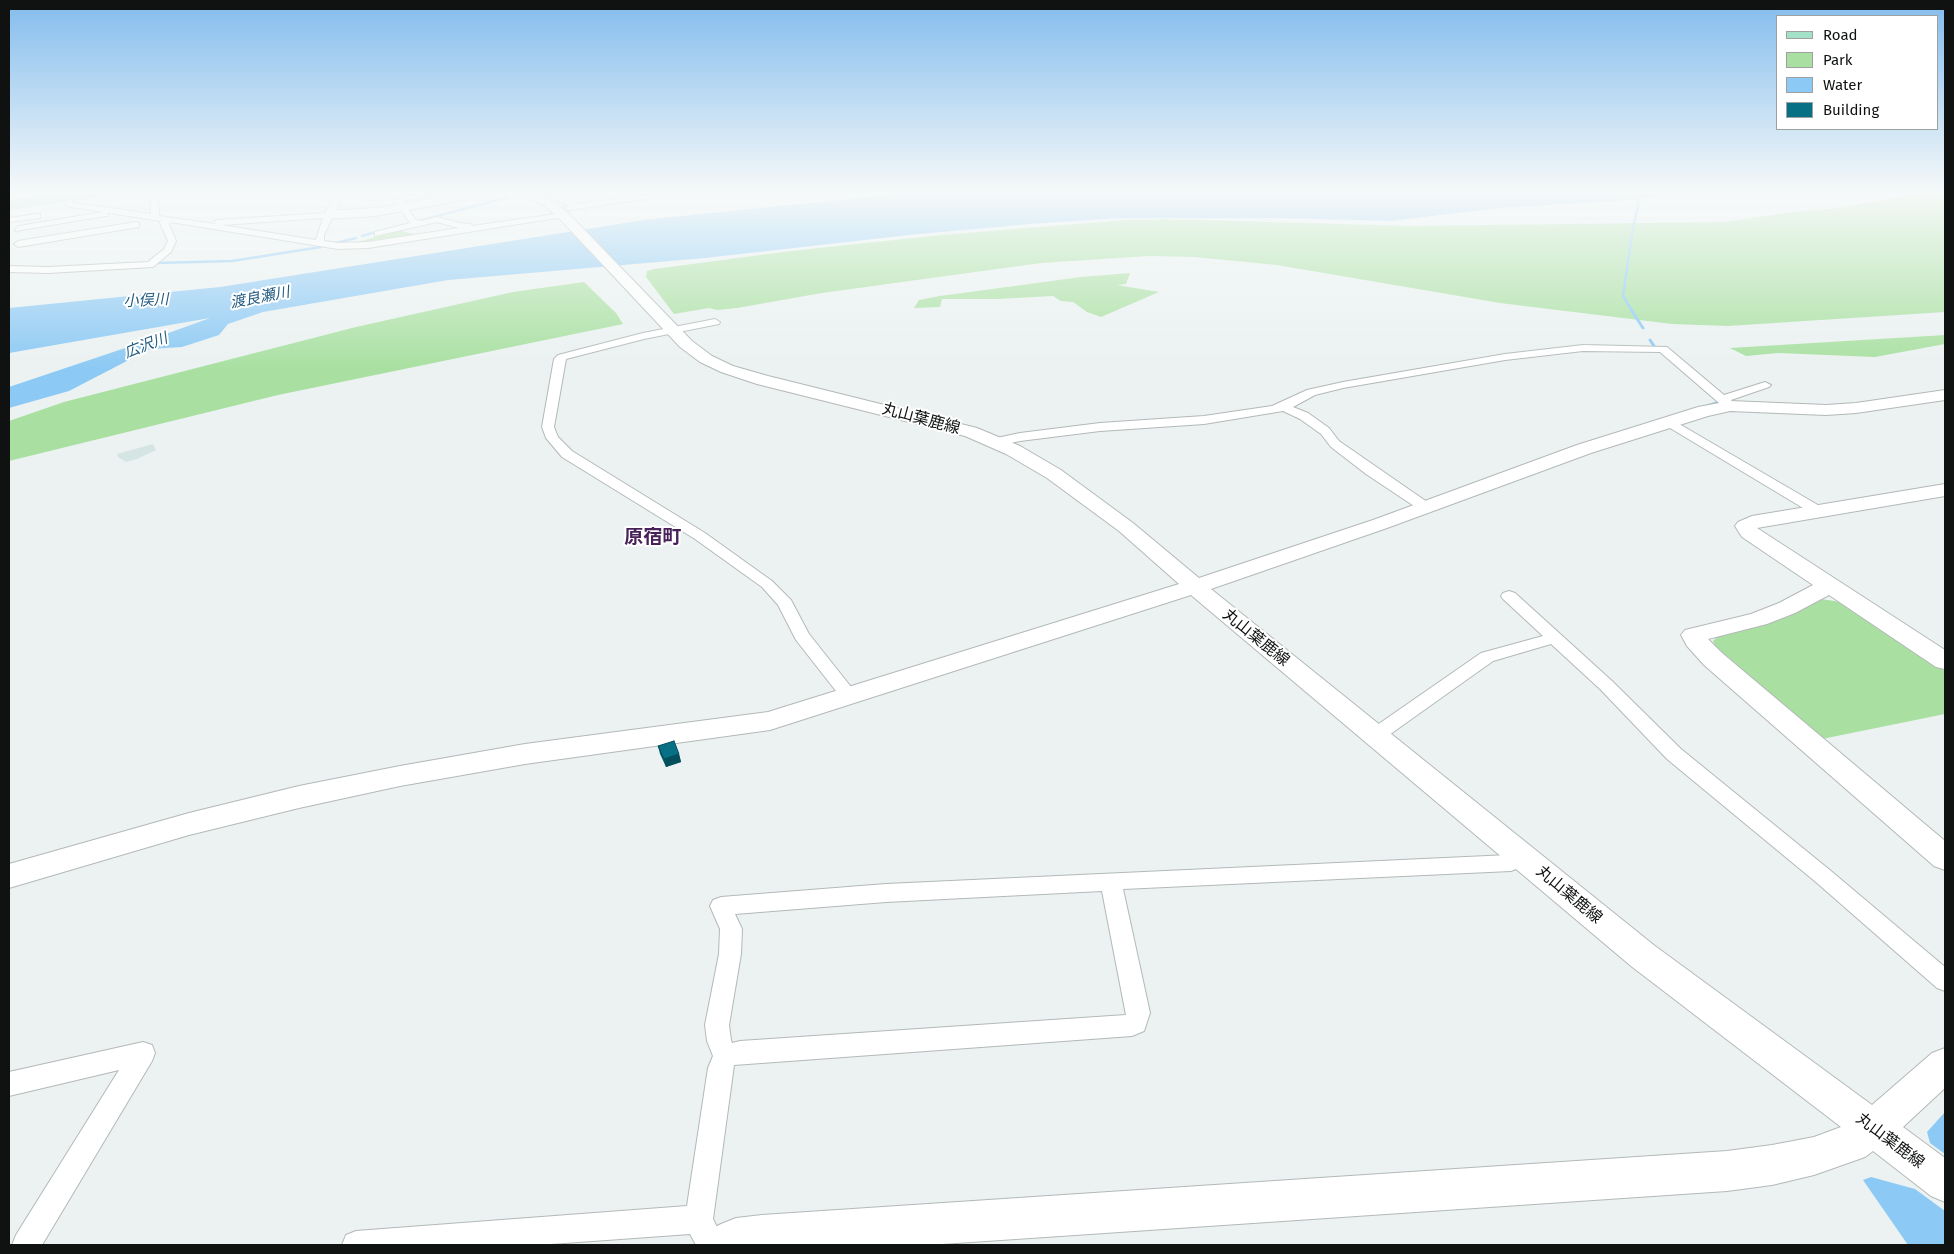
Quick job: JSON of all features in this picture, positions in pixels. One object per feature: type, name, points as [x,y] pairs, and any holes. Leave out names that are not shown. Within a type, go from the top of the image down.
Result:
[{"type":"street","points":[[12,262],[48,270],[150,265],[166,252]]},
{"type":"street","name":"丸山葉鹿線","points":[[604,252],[686,344],[706,359],[737,372],[971,432],[1032,460],[1054,474],[1126,527],[1194,587],[1651,962],[1945,1182]]},
{"type":"street","points":[[715,322],[672,329],[564,356],[560,359],[548,427],[552,438],[566,454],[700,536],[767,584],[785,603],[802,636],[849,696]]},
{"type":"street","points":[[996,442],[1020,436],[1204,420],[1284,407],[1311,392],[1334,387],[1506,357],[1591,348],[1664,350],[1726,403],[1826,410],[1856,408],[1945,395]]},
{"type":"street","points":[[9,876],[189,824],[299,797],[400,776],[525,754],[759,724],[1194,587],[1425,507],[1575,452],[1704,411],[1765,385]]},
{"type":"street","points":[[1284,407],[1304,416],[1325,431],[1335,444],[1364,466],[1425,507]]},
{"type":"street","points":[[1669,422],[1818,511]]},
{"type":"street","points":[[1945,490],[1752,522],[1745,526],[1749,533],[1945,661]]},
{"type":"street","points":[[1832,588],[1818,590],[1787,608],[1759,618],[1693,635],[1713,659],[1945,858]]},
{"type":"street","points":[[1509,596],[1606,685],[1674,754],[1824,877],[1945,981]]},
{"type":"street","points":[[1376,735],[1487,658],[1524,645],[1555,638]]},
{"type":"street","points":[[726,1056],[719,1041],[717,1025],[730,954],[731,928],[721,906],[849,895],[1511,863],[1524,858]]},
{"type":"street","points":[[712,1232],[720,1068],[726,1056],[740,1052],[1132,1025],[1136,1023],[1138,1013],[1111,881]]},
{"type":"street","points":[[9,1084],[143,1053],[26,1245]]},
{"type":"street","points":[[712,1245],[702,1230],[736,1239],[1727,1171],[1772,1165],[1814,1156],[1851,1143],[1874,1128],[1945,1065]]},
{"type":"street","points":[[356,1245],[712,1232]]},
{"type":"shaded area","points":[[153,444],[156,450],[137,459],[126,462],[118,457],[117,454]]},
{"type":"green space","points":[[787,252],[1945,252],[1945,312],[1728,326],[1672,324],[1500,303],[1277,265],[1194,257],[1149,256],[1041,263],[822,293],[737,308],[717,310],[709,308],[674,314],[646,277],[647,271]]},
{"type":"green space","points":[[1130,273],[1126,284],[1117,285],[1159,292],[1101,317],[1087,312],[1073,302],[1061,301],[1053,296],[998,299],[942,299],[940,307],[914,308],[919,300],[940,296],[1081,277]]},
{"type":"green space","points":[[584,282],[616,313],[623,324],[278,395],[9,461],[9,421],[64,402],[356,327],[513,292]]},
{"type":"green space","points":[[1945,335],[1945,344],[1875,357],[1778,353],[1746,356],[1730,348]]},
{"type":"green space","points":[[1821,599],[1841,602],[1945,671],[1945,714],[1822,739],[1715,646],[1713,641],[1717,637],[1787,617]]},
{"type":"water","points":[[445,252],[762,252],[448,280],[263,312],[228,324],[219,335],[182,347],[150,349],[69,391],[9,408],[9,387],[210,318],[9,353],[9,308],[220,287]]},
{"type":"water","points":[[1945,1112],[1945,1154],[1930,1143],[1927,1132]]},
{"type":"water","points":[[1871,1177],[1915,1189],[1945,1211],[1945,1245],[1908,1245],[1863,1180]]},
{"type":"building","points":[[674,741],[679,754],[664,759],[658,746]]},
{"type":"waterway","points":[[156,263],[232,261],[292,252]]},
{"type":"waterway","points":[[1629,252],[1623,296],[1633,312]]},
{"type":"waterway","points":[[1632,311],[1643,328]]},
{"type":"waterway","points":[[1650,340],[1654,346]]},
{"type":"waterway","points":[[1707,406],[1717,403]]},
{"type":"district","name":"原宿町","points":[[653,538]]},
{"type":"water label","name":"渡良瀬川","points":[[260,298]]},
{"type":"water label","name":"小俣川","points":[[146,301]]},
{"type":"water label","name":"広沢川","points":[[146,346]]}]
